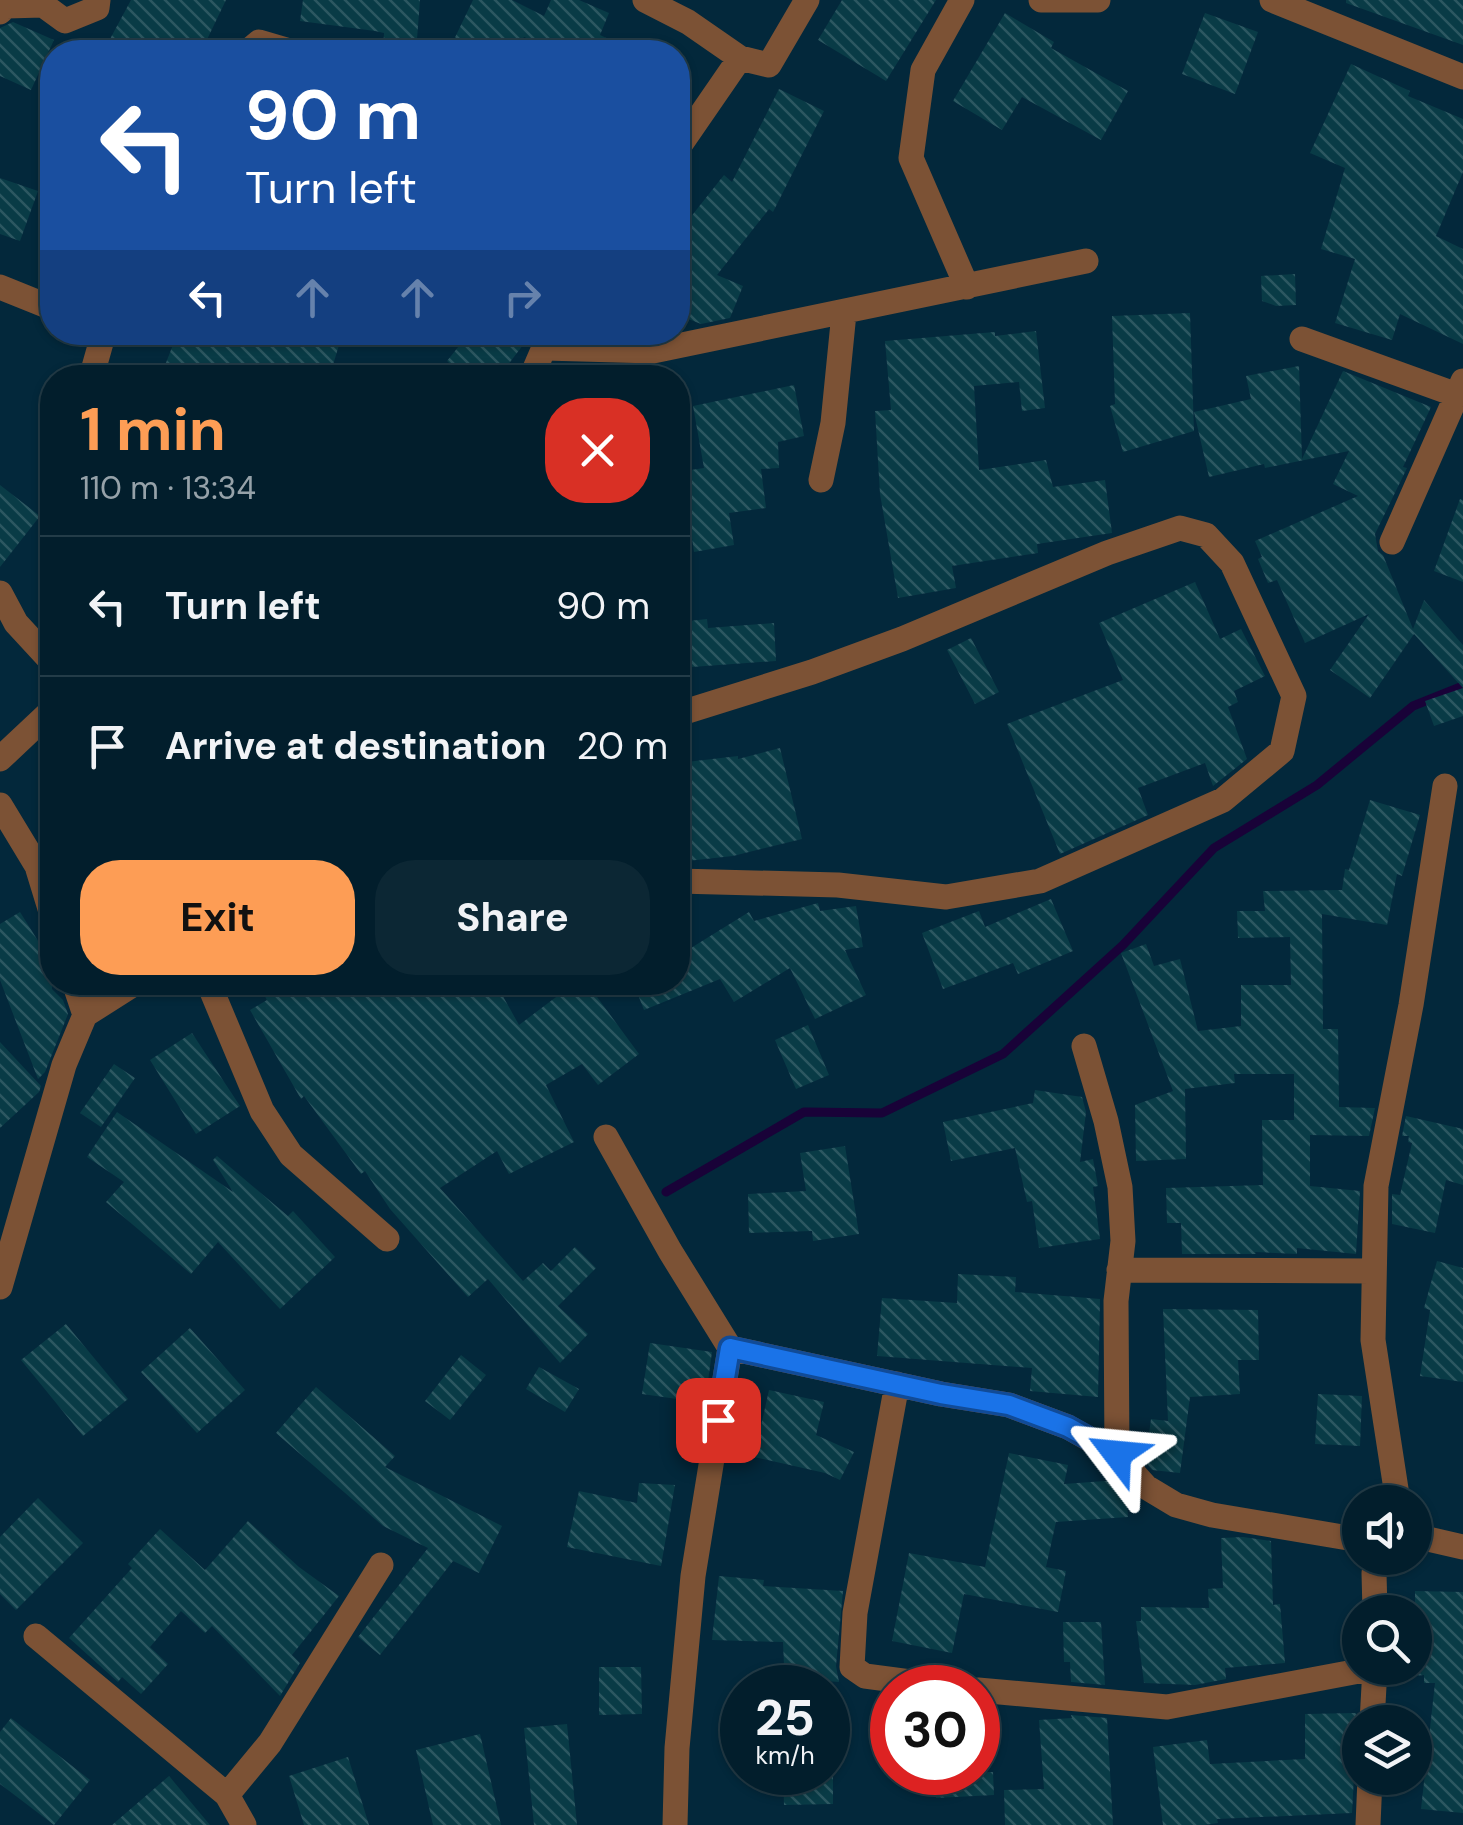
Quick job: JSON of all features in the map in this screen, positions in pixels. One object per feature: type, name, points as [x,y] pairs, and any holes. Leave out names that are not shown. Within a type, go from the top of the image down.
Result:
[{"type":"street","points":[[0,12],[6,6],[43,5],[65,21],[97,8],[98,0]]},
{"type":"street","points":[[644,0],[688,22],[740,58],[768,65],[806,0]]},
{"type":"street","points":[[962,0],[923,70],[910,158],[968,287]]},
{"type":"street","points":[[1041,0],[1098,0]]},
{"type":"street","points":[[1272,0],[1463,76]]},
{"type":"street","points":[[690,131],[740,58]]},
{"type":"street","points":[[690,344],[1086,261]]},
{"type":"street","points":[[0,287],[40,303]]},
{"type":"street","points":[[821,480],[833,423],[844,313]]},
{"type":"street","points":[[1302,339],[1460,388],[1392,542]]},
{"type":"street","points":[[596,345],[653,351],[683,345]]},
{"type":"street","points":[[690,710],[902,639],[1107,553],[1180,528],[1206,535],[1232,563],[1294,696],[1282,751],[1223,800],[1040,882],[946,897],[838,884],[690,881]]},
{"type":"street","points":[[0,593],[16,624],[40,649]]},
{"type":"street","points":[[0,759],[40,721]]},
{"type":"street","points":[[1395,1485],[1373,1340],[1376,1186],[1411,1005],[1445,786]]},
{"type":"street","points":[[0,804],[40,876]]},
{"type":"street","points":[[78,995],[85,1015]]},
{"type":"street","points":[[0,1288],[8,1240],[64,1065],[85,1015],[117,995]]},
{"type":"street","points":[[213,995],[262,1111],[290,1155],[387,1239]]},
{"type":"street","points":[[1084,1046],[1120,1187],[1123,1240],[1116,1301],[1117,1454]]},
{"type":"street","points":[[606,1137],[730,1348],[693,1576],[677,1748],[675,1825]]},
{"type":"street","points":[[1119,1270],[1372,1271]]},
{"type":"street","points":[[730,1348],[1009,1405],[1068,1427],[1117,1454],[1146,1486],[1176,1504],[1212,1515],[1342,1537]]},
{"type":"street","points":[[870,1677],[852,1667],[855,1614],[897,1384]]},
{"type":"street","points":[[1432,1540],[1463,1547]]},
{"type":"street","points":[[227,1795],[270,1743],[381,1565]]},
{"type":"street","points":[[36,1636],[227,1795],[244,1825]]},
{"type":"street","points":[[1000,1692],[1167,1707],[1342,1674]]},
{"type":"street","points":[[1368,1825],[1369,1795]]},
{"type":"building","points":[[131,0],[226,0],[207,40],[109,40]]},
{"type":"building","points":[[303,0],[420,0],[417,40],[384,40],[384,33],[300,21]]},
{"type":"building","points":[[473,0],[512,0],[544,16],[551,0],[579,0],[609,13],[600,35],[611,40],[454,40]]},
{"type":"building","points":[[842,0],[936,0],[886,81],[818,40]]},
{"type":"building","points":[[1463,0],[1463,45],[1346,3]]},
{"type":"building","points":[[1005,13],[1054,42],[1051,48],[1128,91],[1101,140],[1022,97],[1002,130],[953,101]]},
{"type":"building","points":[[1205,13],[1258,32],[1235,94],[1182,74]]},
{"type":"building","points":[[13,22],[54,40],[40,40],[40,70],[31,90],[0,76],[0,28]]},
{"type":"building","points":[[1351,64],[1410,91],[1408,96],[1463,119],[1463,172],[1436,236],[1463,249],[1463,344],[1400,314],[1392,340],[1335,323],[1355,259],[1321,249],[1345,168],[1310,153]]},
{"type":"building","points":[[779,89],[824,111],[773,212],[769,209],[717,275],[743,286],[730,318],[701,324],[690,320],[690,218],[724,175],[732,182]]},
{"type":"building","points":[[0,178],[38,191],[20,241],[0,234]]},
{"type":"building","points":[[1295,274],[1296,305],[1276,306],[1262,301],[1261,276]]},
{"type":"building","points":[[1190,313],[1194,431],[1123,452],[1110,406],[1115,404],[1112,316]]},
{"type":"building","points":[[1036,331],[1045,408],[1022,411],[1019,382],[974,386],[979,470],[1046,460],[1053,487],[1105,480],[1112,533],[1037,544],[1038,553],[952,566],[956,588],[898,598],[880,494],[875,411],[891,410],[885,341]]},
{"type":"building","points":[[173,345],[339,345],[333,365],[165,365]]},
{"type":"building","points":[[460,345],[523,345],[508,365],[451,365],[447,361]]},
{"type":"building","points":[[1299,366],[1302,459],[1343,371],[1431,407],[1375,534],[1378,551],[1413,629],[1424,600],[1463,645],[1463,688],[1414,634],[1370,698],[1330,670],[1369,614],[1305,643],[1277,580],[1268,583],[1255,541],[1358,496],[1333,484],[1349,451],[1209,477],[1194,412],[1251,399],[1246,376]]},
{"type":"building","points":[[794,385],[804,436],[778,442],[779,468],[761,469],[766,508],[729,513],[734,545],[694,552],[690,470],[704,468],[693,406]]},
{"type":"building","points":[[0,485],[40,516],[0,567]]},
{"type":"building","points":[[1460,499],[1463,500],[1463,582],[1434,571]]},
{"type":"building","points":[[1195,582],[1220,639],[1241,629],[1265,676],[1234,691],[1238,702],[1228,707],[1247,759],[1213,786],[1205,763],[1138,788],[1148,815],[1060,854],[1007,724],[1123,680],[1099,623]]},
{"type":"building","points":[[707,619],[708,628],[774,623],[776,661],[690,667],[690,621]]},
{"type":"building","points":[[971,638],[999,692],[975,704],[947,650]]},
{"type":"building","points":[[1463,688],[1463,716],[1434,726],[1425,701]]},
{"type":"building","points":[[780,748],[802,839],[733,856],[690,861],[690,762],[738,759]]},
{"type":"building","points":[[1370,800],[1420,815],[1402,876],[1397,874],[1387,925],[1322,914],[1323,1029],[1338,1029],[1339,1107],[1375,1108],[1369,1136],[1310,1135],[1310,1186],[1360,1191],[1356,1254],[1297,1248],[1297,1254],[1182,1254],[1181,1223],[1167,1223],[1166,1188],[1263,1185],[1262,1120],[1294,1120],[1294,1074],[1234,1074],[1235,1083],[1185,1089],[1186,1159],[1136,1161],[1135,1105],[1173,1091],[1121,953],[1146,944],[1154,966],[1180,959],[1198,1031],[1241,1026],[1241,985],[1291,985],[1290,937],[1238,938],[1237,911],[1265,911],[1263,891],[1342,890],[1345,869],[1349,870]]},
{"type":"building","points":[[1051,899],[1073,951],[1018,974],[1013,963],[943,989],[922,933],[979,911],[985,927]]},
{"type":"building","points":[[818,903],[820,911],[856,906],[863,947],[845,950],[866,995],[815,1019],[790,968],[734,1002],[720,979],[690,991],[690,949],[749,912],[754,921]]},
{"type":"building","points":[[20,912],[40,944],[40,995],[58,995],[68,1014],[45,1072],[38,1079],[0,980],[0,924]]},
{"type":"building","points":[[264,995],[502,995],[519,1025],[559,995],[596,995],[639,1054],[598,1085],[582,1064],[546,1085],[574,1142],[509,1174],[497,1151],[440,1188],[523,1281],[543,1263],[551,1271],[575,1247],[596,1268],[558,1306],[588,1334],[560,1363],[488,1279],[468,1297],[390,1209],[365,1171],[361,1174],[304,1096],[301,1099],[250,1010],[267,1000]]},
{"type":"building","points":[[638,995],[681,995],[644,1010]]},
{"type":"building","points":[[808,1025],[829,1075],[796,1089],[775,1040]]},
{"type":"building","points":[[192,1033],[240,1106],[196,1134],[150,1060]]},
{"type":"building","points":[[0,1042],[41,1086],[0,1128]]},
{"type":"building","points":[[114,1064],[135,1078],[101,1127],[80,1113]]},
{"type":"building","points":[[1035,1090],[1082,1097],[1086,1112],[1080,1162],[1093,1159],[1100,1239],[1039,1248],[1032,1201],[1027,1202],[1015,1148],[951,1161],[943,1122],[1033,1103]]},
{"type":"building","points":[[117,1112],[233,1192],[213,1160],[217,1156],[288,1216],[293,1211],[335,1257],[280,1309],[218,1242],[191,1274],[106,1202],[124,1182],[87,1157]]},
{"type":"building","points":[[1406,1116],[1463,1129],[1463,1185],[1446,1180],[1435,1233],[1392,1224],[1392,1194],[1400,1195],[1412,1143],[1408,1142],[1409,1136],[1402,1136]]},
{"type":"building","points":[[845,1146],[859,1234],[813,1241],[812,1231],[749,1233],[748,1194],[806,1191],[800,1153]]},
{"type":"building","points":[[1437,1261],[1463,1268],[1463,1382],[1420,1376],[1430,1310],[1424,1308]]},
{"type":"building","points":[[958,1274],[1016,1277],[1015,1292],[1100,1299],[1098,1397],[1030,1391],[1032,1368],[877,1356],[882,1298],[957,1303]]},
{"type":"building","points":[[1163,1309],[1258,1310],[1259,1360],[1238,1360],[1240,1394],[1190,1397],[1180,1473],[1152,1470],[1145,1462],[1151,1419],[1168,1421]]},
{"type":"building","points":[[66,1324],[128,1399],[83,1436],[21,1360]]},
{"type":"building","points":[[190,1328],[245,1390],[197,1433],[141,1372]]},
{"type":"building","points":[[650,1343],[712,1352],[705,1403],[642,1394]]},
{"type":"building","points":[[461,1355],[486,1375],[450,1420],[425,1401]]},
{"type":"building","points":[[539,1367],[579,1389],[565,1412],[526,1389]]},
{"type":"building","points":[[316,1387],[395,1456],[385,1467],[502,1526],[479,1573],[453,1561],[380,1655],[358,1637],[428,1548],[383,1526],[276,1433]]},
{"type":"building","points":[[769,1390],[824,1402],[816,1435],[854,1452],[840,1480],[754,1457]]},
{"type":"building","points":[[1318,1394],[1362,1396],[1360,1446],[1315,1444]]},
{"type":"building","points":[[1009,1453],[1068,1465],[1064,1484],[1118,1480],[1126,1490],[1128,1517],[1056,1522],[1046,1567],[1066,1571],[1058,1612],[964,1594],[952,1653],[892,1641],[909,1553],[985,1567]]},
{"type":"building","points":[[639,1483],[675,1485],[661,1566],[567,1547],[579,1491],[637,1503]]},
{"type":"building","points":[[38,1498],[83,1543],[16,1610],[0,1594],[0,1537]]},
{"type":"building","points":[[248,1521],[299,1567],[339,1596],[292,1655],[300,1663],[280,1696],[212,1626],[205,1633],[181,1611],[150,1647],[168,1664],[141,1694],[122,1677],[118,1682],[69,1638],[132,1568],[128,1564],[160,1529],[205,1570]]},
{"type":"building","points":[[1221,1538],[1271,1541],[1273,1605],[1280,1604],[1285,1663],[1225,1668],[1226,1679],[1195,1685],[1144,1683],[1136,1621],[1141,1621],[1141,1607],[1209,1608],[1208,1589],[1223,1588]]},
{"type":"building","points":[[719,1576],[764,1580],[763,1586],[843,1591],[836,1665],[784,1665],[783,1642],[712,1640]]},
{"type":"building","points":[[1415,1591],[1463,1592],[1463,1813],[1421,1809],[1423,1795],[1432,1795],[1435,1683],[1432,1595],[1415,1595]]},
{"type":"building","points":[[1063,1622],[1101,1622],[1105,1685],[1071,1682],[1070,1662],[1064,1662]]},
{"type":"building","points":[[599,1667],[641,1667],[642,1714],[599,1715]]},
{"type":"building","points":[[1342,1713],[1342,1795],[1353,1795],[1352,1813],[1163,1825],[1153,1747],[1207,1740],[1210,1764],[1305,1759],[1305,1714]]},
{"type":"building","points":[[1071,1715],[1107,1718],[1113,1825],[1005,1825],[1004,1790],[1044,1789],[1039,1720],[1072,1718]]},
{"type":"building","points":[[11,1718],[90,1780],[54,1825],[0,1784],[0,1732]]},
{"type":"building","points":[[567,1724],[577,1825],[534,1825],[524,1728]]},
{"type":"building","points":[[480,1734],[501,1825],[433,1825],[416,1750]]},
{"type":"building","points":[[348,1757],[369,1825],[304,1825],[289,1776]]},
{"type":"building","points":[[169,1776],[210,1825],[112,1825]]},
{"type":"building","points":[[784,1795],[833,1795],[833,1804],[784,1805]]},
{"type":"building","points":[[936,1795],[994,1795],[936,1798]]},
{"type":"waterway","points":[[666,1192],[804,1112],[882,1113],[1003,1054],[1123,945],[1214,848],[1317,785],[1413,706],[1463,686]]},
{"type":"route","points":[[718,1420],[730,1348],[1009,1405],[1068,1427],[1117,1454]]}]
